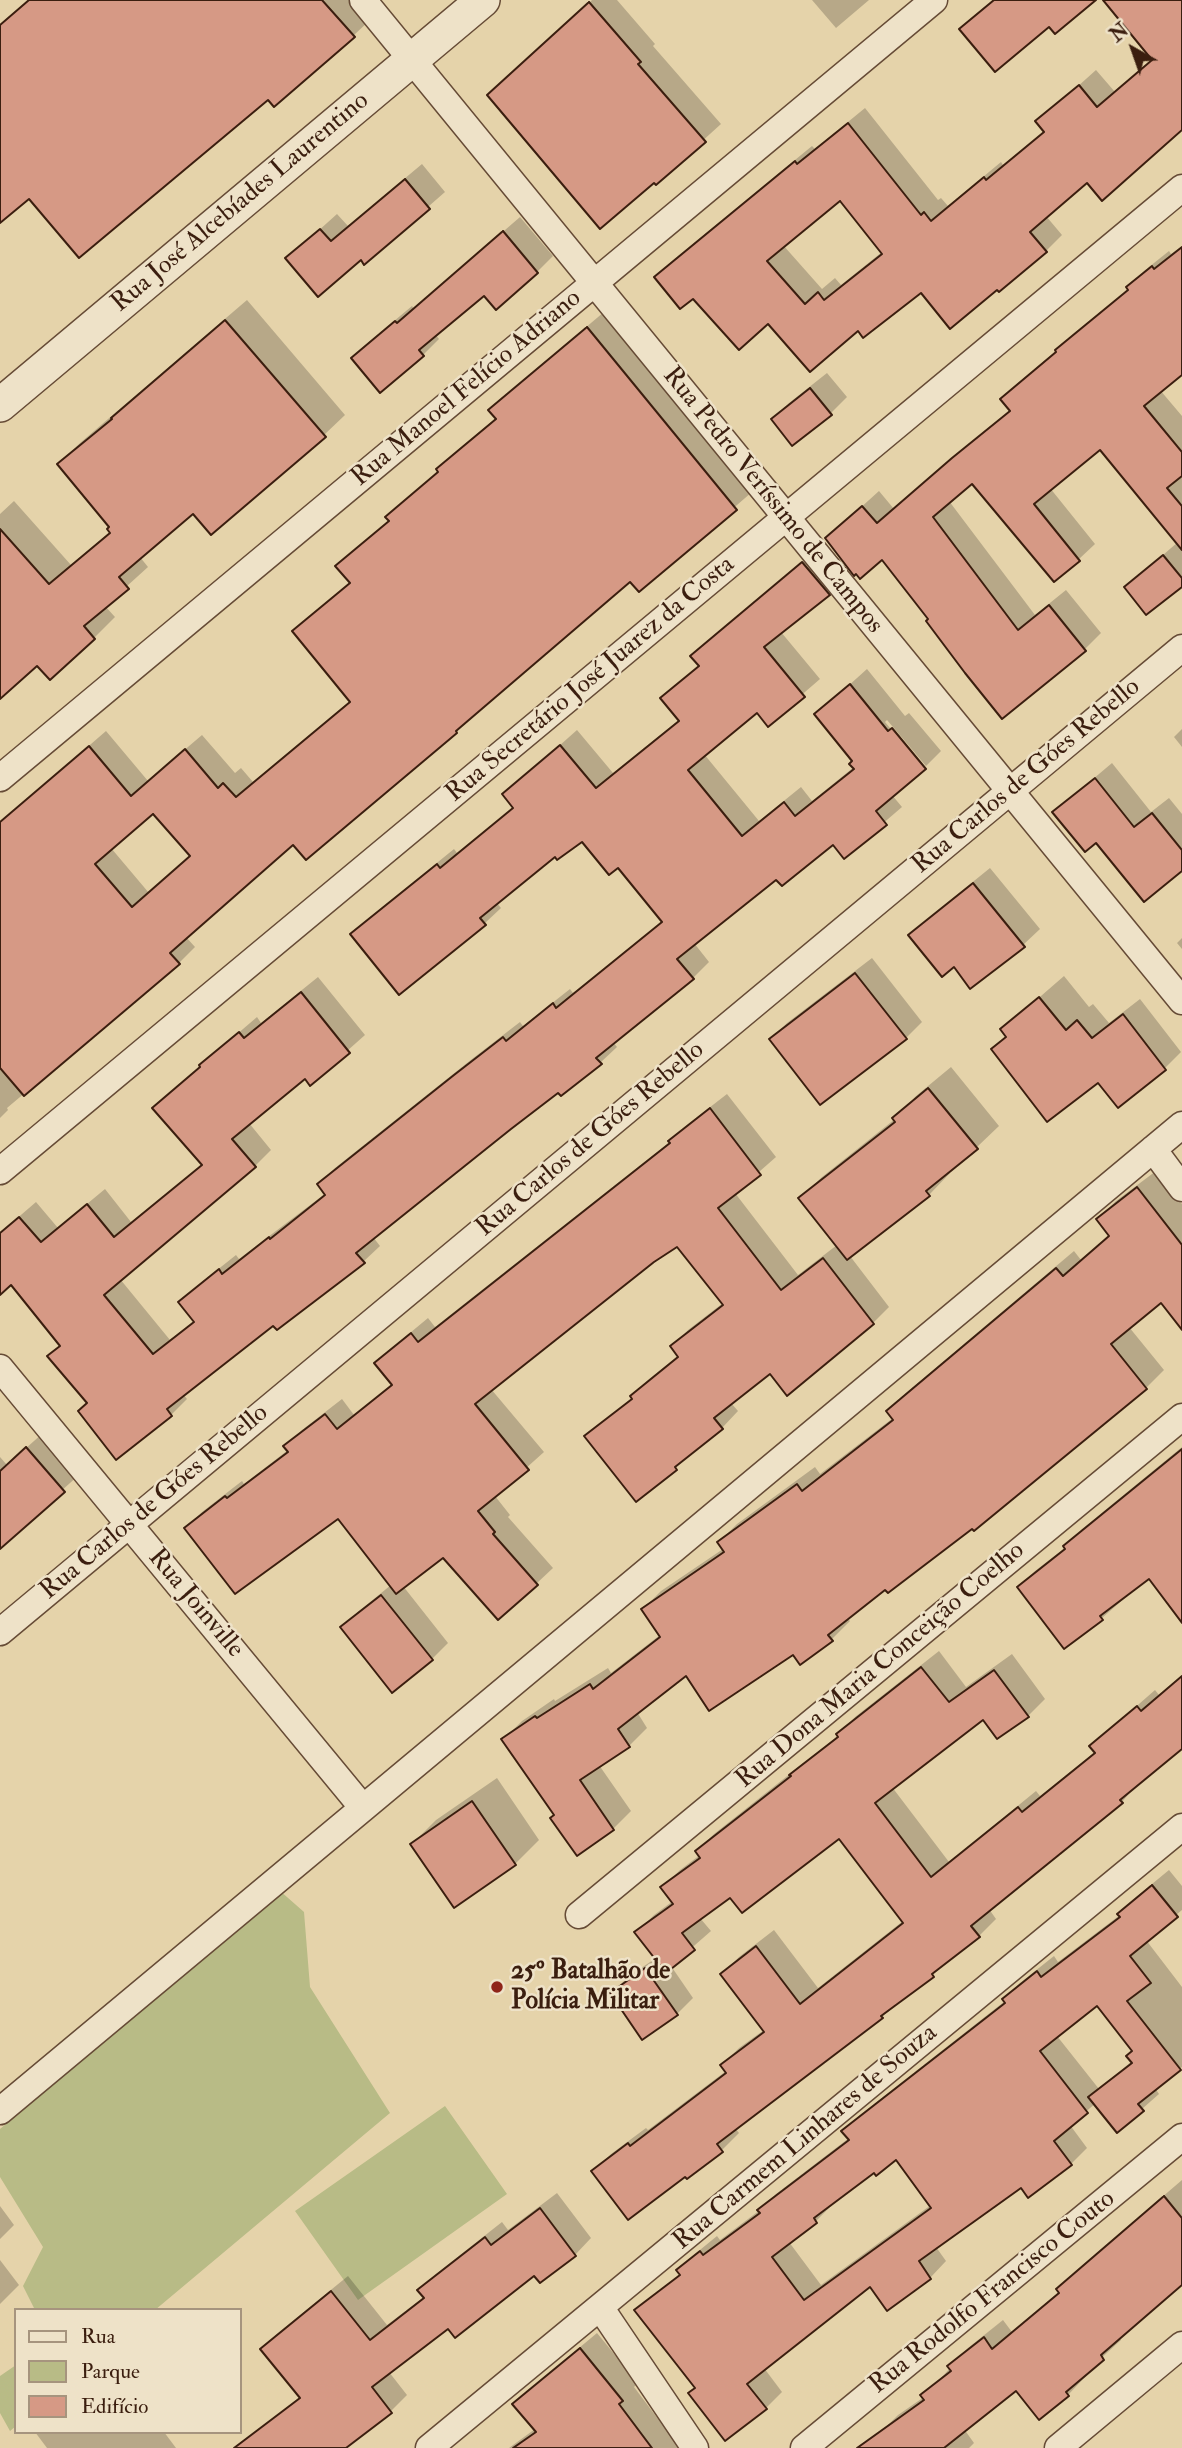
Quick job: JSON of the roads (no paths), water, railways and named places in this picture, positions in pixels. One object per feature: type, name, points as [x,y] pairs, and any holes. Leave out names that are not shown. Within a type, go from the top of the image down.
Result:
[{"type":"street","name":"Rua Pedro Veríssimo de Campos","points":[[363,0],[1182,1001]]},
{"type":"street","name":"Rua José Alcebíades Laurentino","points":[[0,405],[483,0]]},
{"type":"street","name":"Rua Manoel Felício Adriano","points":[[0,778],[933,0]]},
{"type":"street","name":"Rua Secretário José Juarez da Costa","points":[[0,1171],[1182,188]]},
{"type":"street","name":"Rua Carlos de Góes Rebello","points":[[0,1632],[1182,648]]},
{"type":"street","points":[[0,2111],[1182,1125]]},
{"type":"street","points":[[1153,1149],[1182,1188]]},
{"type":"street","name":"Rua Joinville","points":[[0,1368],[363,1808]]},
{"type":"street","name":"Rua Dona Maria Conceição Coelho","points":[[579,1915],[1182,1417]]},
{"type":"street","name":"Rua Carmem Linhares de Souza","points":[[429,2448],[1182,1827]]},
{"type":"street","name":"Rua Rodolfo Francisco Couto","points":[[804,2448],[1182,2137]]},
{"type":"street","points":[[600,2307],[695,2448]]},
{"type":"street","points":[[1058,2448],[1182,2345]]},
{"type":"place","name":"25º Batalhão de Polícia Militar","points":[[497,1987]]}]
